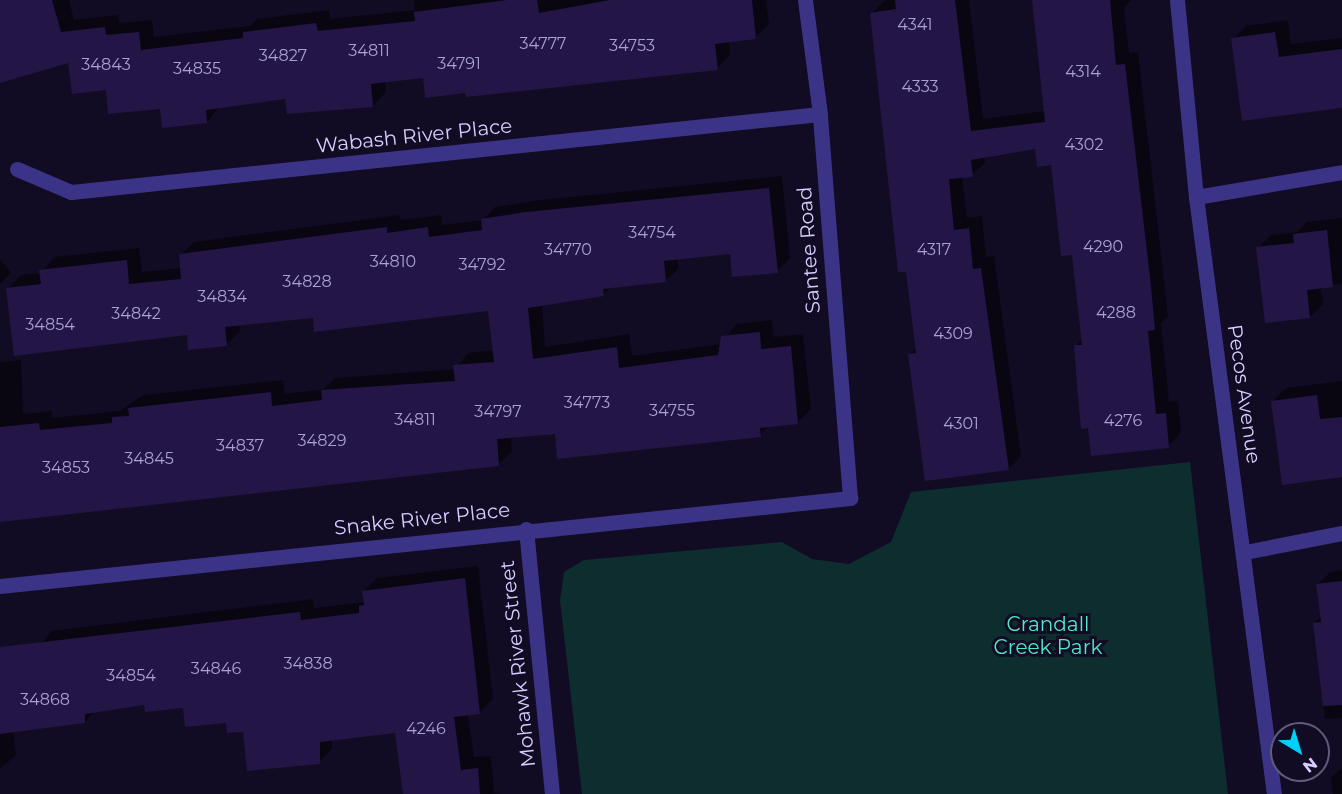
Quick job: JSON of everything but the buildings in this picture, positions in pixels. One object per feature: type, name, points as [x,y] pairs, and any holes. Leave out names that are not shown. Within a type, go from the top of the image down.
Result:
[{"type":"street","name":"Santee Road","points":[[805,0],[820,114],[850,498]]},
{"type":"street","name":"Pecos Avenue","points":[[1177,0],[1196,197],[1245,552],[1274,794]]},
{"type":"street","name":"Wabash River Place","points":[[17,169],[71,192],[820,114]]},
{"type":"street","points":[[1196,197],[1342,172]]},
{"type":"street","name":"Snake River Place","points":[[0,586],[850,498]]},
{"type":"street","name":"Mohawk River Street","points":[[526,530],[552,794]]},
{"type":"street","points":[[1245,552],[1342,533]]},
{"type":"green space","name":"Crandall Creek Park","points":[[1190,462],[1228,794],[582,794],[560,600],[564,572],[584,560],[782,542],[812,559],[849,564],[891,542],[911,492]]}]
